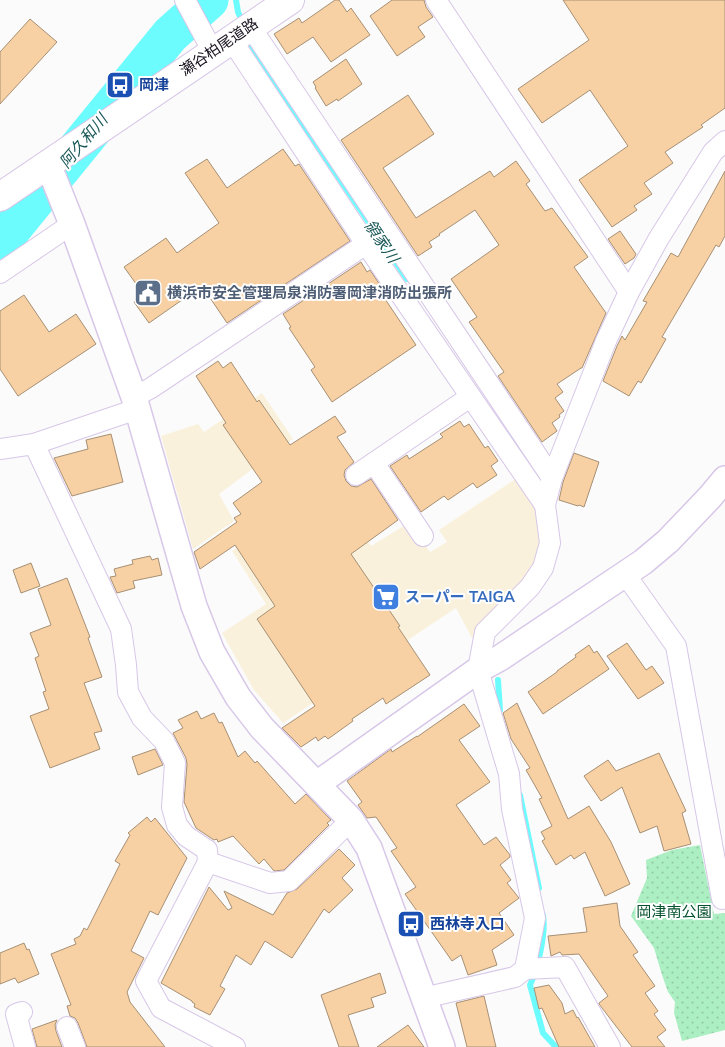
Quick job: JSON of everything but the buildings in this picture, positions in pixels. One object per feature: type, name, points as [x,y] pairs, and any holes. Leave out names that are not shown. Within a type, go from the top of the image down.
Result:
[{"type":"main road","name":"瀬谷柏尾道路","points":[[0,197],[225,38],[290,0]]},
{"type":"street","points":[[185,0],[225,38],[552,478]]},
{"type":"street","points":[[436,0],[629,292]]},
{"type":"street","points":[[225,38],[545,506]]},
{"type":"street","points":[[423,998],[516,977],[525,969],[535,918],[512,809],[508,774],[478,670],[486,632],[530,587],[543,568],[550,543],[545,506],[552,478],[606,340],[629,292],[659,238],[713,152],[725,141]]},
{"type":"street","points":[[48,164],[72,224],[135,403],[194,606],[212,652],[238,697],[262,728],[352,820],[369,848],[442,1047]]},
{"type":"street","points":[[0,273],[72,224]]},
{"type":"street","points":[[0,449],[34,444],[135,403],[151,388],[366,244]]},
{"type":"street","points":[[356,475],[470,397]]},
{"type":"street","points":[[34,444],[121,629],[128,692],[142,718],[164,741],[175,763],[172,807],[177,825],[186,836],[207,850],[208,862],[146,981],[161,1008],[236,1047]]},
{"type":"street","points":[[374,463],[423,536]]},
{"type":"street","points":[[316,784],[478,670],[500,658],[625,574],[668,541],[725,479]]},
{"type":"street","points":[[625,574],[676,646],[722,899],[725,898]]},
{"type":"street","points":[[208,862],[270,883],[289,881],[352,820]]},
{"type":"street","points":[[525,969],[565,967],[610,1047]]},
{"type":"street","points":[[22,1012],[16,1014],[25,1047]]},
{"type":"street","points":[[67,1027],[75,1047]]},
{"type":"shaded area","points":[[262,393],[293,439],[219,494],[234,521],[193,549],[161,436],[198,424],[204,432]]},
{"type":"shaded area","name":"スーパー TAIGA","points":[[517,478],[539,510],[544,544],[536,568],[496,608],[472,638],[456,608],[283,723],[254,690],[222,633],[266,604],[232,551],[331,487],[371,546],[410,522],[430,552],[447,542],[439,530]]},
{"type":"green space","name":"岡津南公園","points":[[700,845],[714,914],[725,913],[725,1030],[682,1041],[674,1013],[675,1002],[668,992],[654,948],[631,916],[647,878],[646,860],[672,850]]},
{"type":"waterway","name":"阿久和川","points":[[0,240],[7,235],[170,35],[209,0]]},
{"type":"waterway","name":"領家川","points":[[236,0],[238,12],[243,23]]},
{"type":"waterway","name":"領家川","points":[[249,39],[253,50],[407,279]]},
{"type":"waterway","name":"領家川","points":[[510,433],[537,476]]},
{"type":"waterway","points":[[498,680],[500,710]]},
{"type":"waterway","points":[[520,795],[539,888]]},
{"type":"waterway","points":[[543,915],[541,950],[530,985],[543,1033],[556,1047]]},
{"type":"place","name":"岡津","points":[[120,85]]},
{"type":"place","name":"横浜市安全管理局泉消防署岡津消防出張所","points":[[148,293]]},
{"type":"place","name":"スーパー TAIGA","points":[[386,597]]},
{"type":"place","name":"西林寺入口","points":[[411,924]]}]
